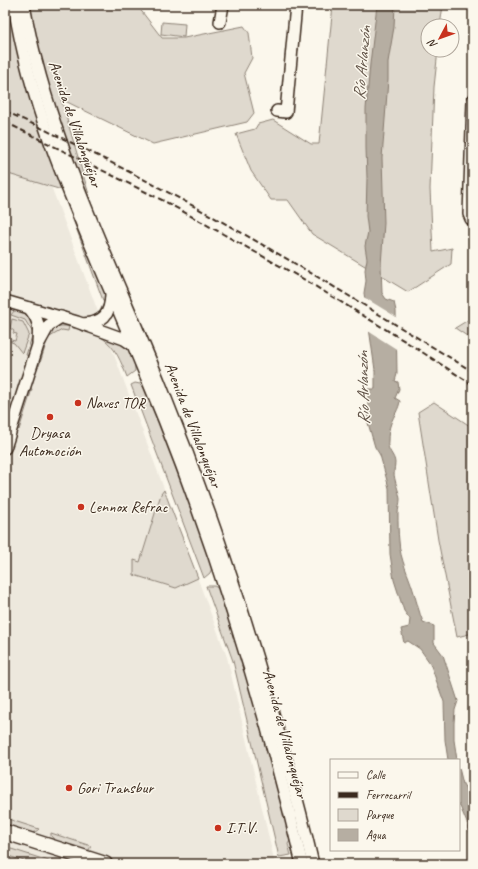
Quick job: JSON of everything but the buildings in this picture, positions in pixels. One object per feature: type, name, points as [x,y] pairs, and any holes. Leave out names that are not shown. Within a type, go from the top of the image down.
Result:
[{"type":"main road","points":[[5,832],[105,864]]},
{"type":"main road","points":[[5,842],[77,864]]},
{"type":"street","name":"Avenida de Villalonquéjar","points":[[14,5],[29,74],[46,132],[173,445],[229,602],[268,731],[302,864]]},
{"type":"street","name":"Avenida de Villalonquéjar","points":[[24,5],[38,69],[55,124],[90,216],[144,343],[182,440],[230,574],[257,656],[297,799],[313,864]]},
{"type":"street","points":[[223,5],[224,20]]},
{"type":"street","points":[[277,111],[286,112],[296,5]]},
{"type":"street","points":[[473,100],[469,214],[473,220]]},
{"type":"street","points":[[82,324],[96,322],[105,316],[111,304],[111,292]]},
{"type":"street","points":[[5,301],[82,324],[124,339],[133,345]]},
{"type":"street","points":[[29,308],[36,316],[38,323],[38,345]]},
{"type":"street","points":[[5,448],[38,345],[49,325],[61,317]]},
{"type":"shaded area","points":[[5,173],[51,186],[227,657],[275,864],[5,864]]},
{"type":"green space","points":[[5,5],[129,5],[139,8],[162,38],[184,38],[244,26],[249,33],[252,58],[244,73],[254,113],[247,122],[153,144],[61,99],[90,198],[76,194],[149,370],[211,531],[260,685],[270,723],[238,616],[196,495],[141,352],[74,194],[63,190],[109,302],[102,315],[88,320],[100,311],[104,303],[62,190],[5,173]]},
{"type":"green space","points":[[333,5],[443,5],[441,18],[420,18],[420,58],[437,58],[434,87],[430,189],[433,252],[452,248],[451,264],[408,292],[312,234],[288,200],[271,200],[251,171],[236,134],[255,129],[258,124],[273,120],[311,144],[319,144]]},
{"type":"green space","points":[[162,22],[185,24],[184,37],[161,34]]},
{"type":"green space","points":[[17,310],[25,313],[33,322],[34,335],[29,356],[26,355],[33,333],[25,320],[11,315]]},
{"type":"green space","points":[[473,317],[473,340],[455,328]]},
{"type":"green space","points":[[12,319],[23,322],[29,334],[22,353],[14,343],[11,342],[11,340],[15,341],[17,334],[13,333],[14,331],[10,328]]},
{"type":"green space","points":[[59,326],[69,326],[68,331],[62,330],[48,338],[39,366],[36,365],[43,342],[50,332]]},
{"type":"green space","points":[[80,328],[126,345],[132,355],[135,371],[127,377],[123,366],[111,345],[99,336],[80,330]]},
{"type":"green space","points":[[135,383],[140,384],[147,390],[194,514],[212,568],[210,573],[204,578],[131,385]]},
{"type":"green space","points":[[28,388],[32,389],[19,430],[16,427]]},
{"type":"green space","points":[[434,402],[473,428],[473,633],[457,637],[438,540],[418,412]]},
{"type":"green space","points":[[164,490],[198,578],[176,588],[134,575],[134,560],[140,562],[161,494]]},
{"type":"green space","points":[[206,586],[214,586],[218,588],[243,664],[292,838],[288,844],[291,855],[279,857],[233,661]]},
{"type":"green space","points":[[286,780],[290,794],[308,864],[307,864]]},
{"type":"green space","points":[[5,818],[39,829],[36,832],[27,833],[5,827]]},
{"type":"green space","points":[[51,833],[91,846],[89,850],[86,851],[56,842],[51,836]]},
{"type":"green space","points":[[5,847],[56,864],[34,864],[5,855]]},
{"type":"water","name":"Río Arlanzón","points":[[377,5],[395,5],[394,27],[388,62],[382,158],[384,223],[381,265],[382,293],[386,299],[394,302],[396,311],[397,374],[395,381],[398,382],[399,389],[395,398],[400,401],[388,434],[388,444],[389,450],[395,460],[394,475],[400,499],[398,524],[401,555],[423,622],[434,626],[434,643],[443,655],[458,701],[455,710],[454,723],[454,740],[457,759],[448,759],[445,740],[444,702],[430,663],[420,649],[408,641],[404,643],[401,629],[409,627],[410,619],[404,611],[394,580],[390,554],[389,488],[380,455],[375,447],[368,423],[368,389],[375,389],[375,370],[364,293],[367,259],[365,246],[368,232],[366,216],[366,109]]},
{"type":"water","points":[[460,772],[463,784],[472,799],[473,840],[460,806]]},
{"type":"pier","points":[[362,296],[398,318],[398,350],[368,331]]},
{"type":"railway","points":[[5,111],[149,182],[196,207],[289,260],[473,372]]},
{"type":"railway","points":[[5,122],[166,202],[305,280],[473,385]]},
{"type":"place","name":"Naves TOR","points":[[78,403]]},
{"type":"place","name":"Dryasa Automoción","points":[[50,417]]},
{"type":"place","name":"Lennox Refrac","points":[[81,507]]},
{"type":"place","name":"Gori Transbur","points":[[69,788]]},
{"type":"place","name":"I.T.V.","points":[[218,828]]}]
